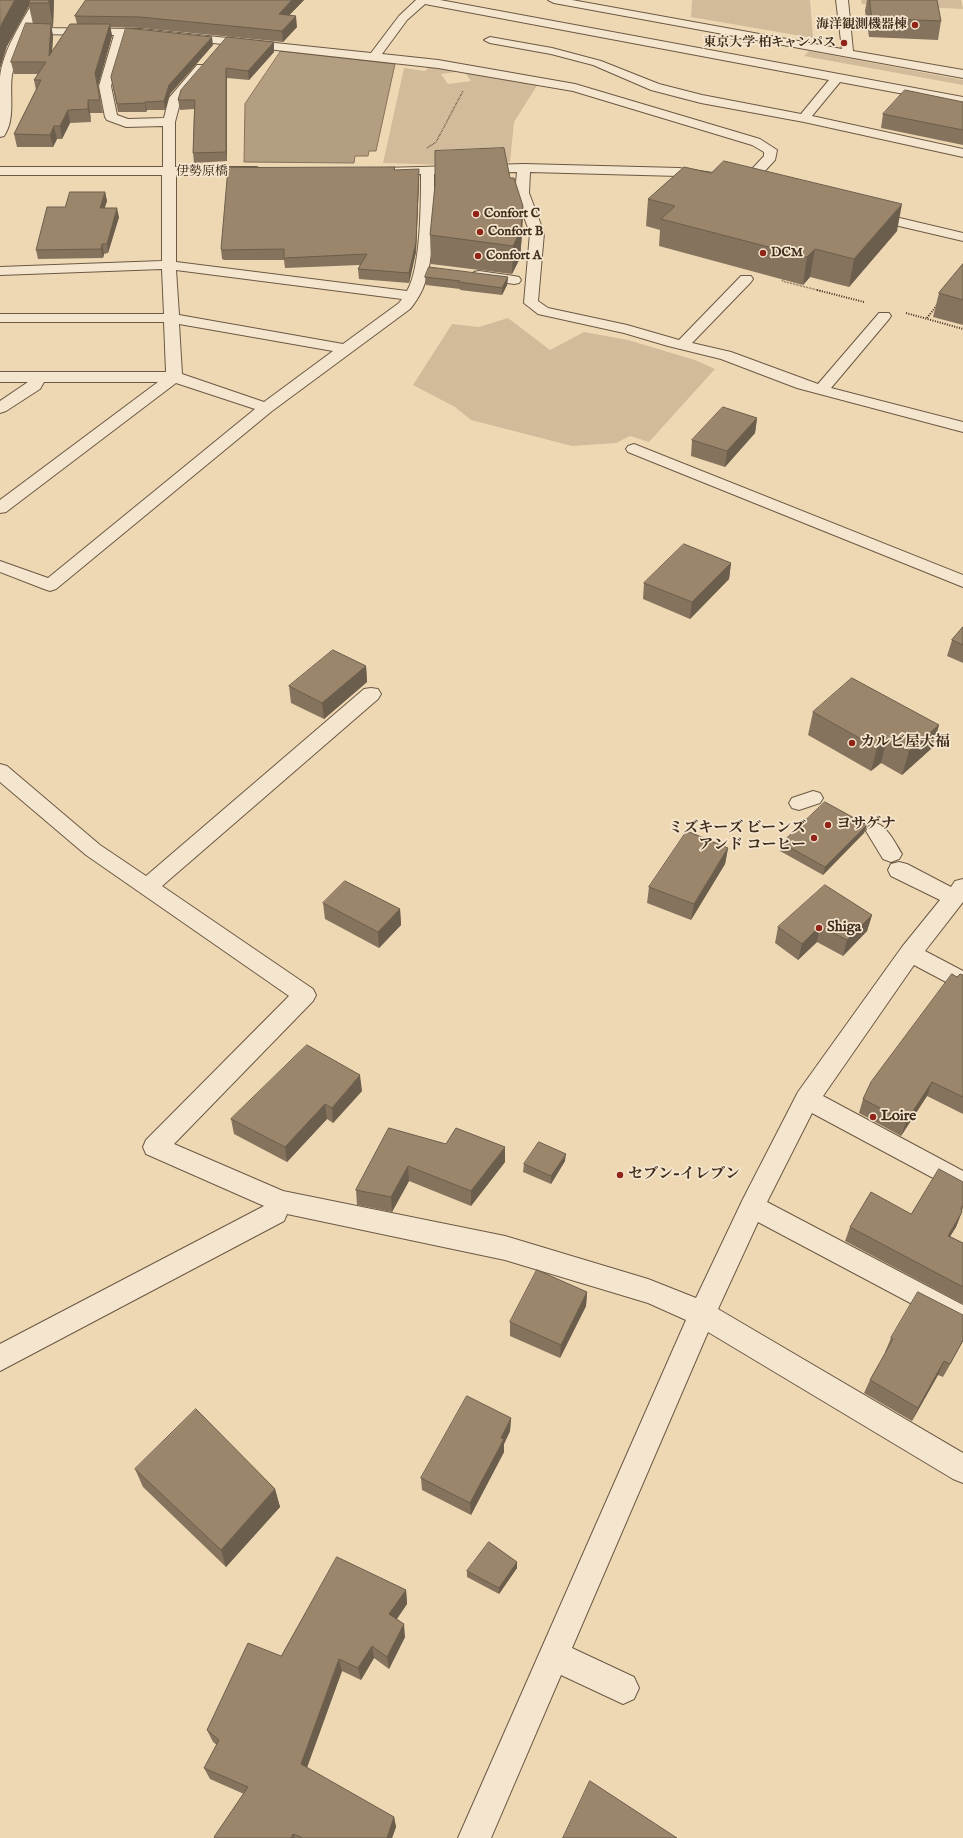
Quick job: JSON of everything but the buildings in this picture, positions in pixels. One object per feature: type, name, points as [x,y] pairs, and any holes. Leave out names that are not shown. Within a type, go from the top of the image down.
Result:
[{"type":"street","points":[[0,133],[4,114],[4,90],[8,68],[24,31],[40,0]]},
{"type":"street","points":[[375,56],[403,18],[423,0],[963,101]]},
{"type":"street","points":[[554,0],[963,74]]},
{"type":"street","points":[[842,0],[848,54]]},
{"type":"street","points":[[24,31],[141,32],[225,40],[438,64],[575,88],[756,142],[771,150],[770,157],[745,184]]},
{"type":"street","points":[[121,32],[105,86],[111,117],[126,123],[169,122]]},
{"type":"street","points":[[174,377],[173,318],[169,265],[169,122],[175,98],[225,40]]},
{"type":"street","points":[[490,40],[552,51],[598,63],[655,87],[701,99],[804,118],[963,153]]},
{"type":"street","points":[[804,118],[838,77]]},
{"type":"street","points":[[524,168],[522,193],[537,233],[531,303],[543,311],[627,329],[682,345],[726,355],[803,385],[963,427]]},
{"type":"street","points":[[373,171],[524,168],[679,172],[727,180],[760,188]]},
{"type":"street","name":"伊勢原橋","points":[[0,171],[271,172]]},
{"type":"street","points":[[0,566],[50,585],[266,408],[405,306],[411,296],[422,268],[428,213],[428,171]]},
{"type":"street","points":[[858,212],[963,237]]},
{"type":"street","points":[[0,271],[169,265],[411,296]]},
{"type":"street","points":[[422,268],[437,270]]},
{"type":"street","points":[[468,274],[514,280]]},
{"type":"street","points":[[682,345],[746,279]]},
{"type":"street","points":[[822,390],[884,316]]},
{"type":"street","points":[[0,318],[173,318],[345,350]]},
{"type":"street","points":[[0,377],[174,377],[266,408]]},
{"type":"street","points":[[0,408],[34,386],[38,377]]},
{"type":"street","points":[[0,508],[174,377]]},
{"type":"street","points":[[634,449],[963,581]]},
{"type":"street","points":[[147,887],[371,694]]},
{"type":"street","points":[[0,771],[93,850],[305,995],[155,1147],[280,1201],[505,1248],[670,1299],[702,1314],[963,1469]]},
{"type":"street","points":[[474,1838],[702,1314],[752,1207],[807,1099],[910,953],[959,893],[895,862],[876,831]]},
{"type":"street","points":[[910,953],[963,982]]},
{"type":"street","points":[[807,1099],[963,1183]]},
{"type":"street","points":[[0,1358],[275,1213],[280,1201]]},
{"type":"street","points":[[752,1207],[782,1221],[963,1319]]},
{"type":"street","points":[[553,1655],[623,1688]]},
{"type":"path","points":[[404,171],[408,160],[436,142],[460,100]]},
{"type":"path","points":[[927,318],[939,303]]},
{"type":"shaded area","points":[[692,0],[810,0],[813,38],[691,17]]},
{"type":"shaded area","points":[[861,0],[961,0],[963,9],[862,4]]},
{"type":"shaded area","points":[[281,51],[395,64],[376,151],[369,151],[368,156],[355,156],[354,163],[244,162],[245,104]]},
{"type":"shaded area","points":[[809,51],[963,80],[963,85],[804,56]]},
{"type":"shaded area","points":[[431,65],[538,84],[514,122],[510,162],[448,165],[383,163],[404,68],[425,71]],"holes":[[[464,71],[471,81],[448,84],[441,74]]]},
{"type":"shaded area","points":[[508,318],[550,350],[584,332],[628,340],[695,360],[715,369],[649,442],[630,436],[616,443],[572,446],[471,420],[455,407],[413,385],[452,324],[479,327]]},
{"type":"place","name":"海洋観測機器棟","points":[[915,25]]},
{"type":"place","name":"東京大学 柏キャンパス","points":[[844,43]]},
{"type":"place","name":"Confort C","points":[[476,214]]},
{"type":"place","name":"Confort B","points":[[480,232]]},
{"type":"place","name":"DCM","points":[[763,253]]},
{"type":"place","name":"Confort A","points":[[478,256]]},
{"type":"place","name":"カルビ屋大福","points":[[852,743]]},
{"type":"place","name":"ヨサゲナ","points":[[828,825]]},
{"type":"place","name":"ミズキーズ ビーンズ アンド コーヒー","points":[[814,838]]},
{"type":"place","name":"Shiga","points":[[819,928]]},
{"type":"place","name":"Loire","points":[[873,1117]]},
{"type":"place","name":"セブン-イレブン","points":[[620,1175]]}]
